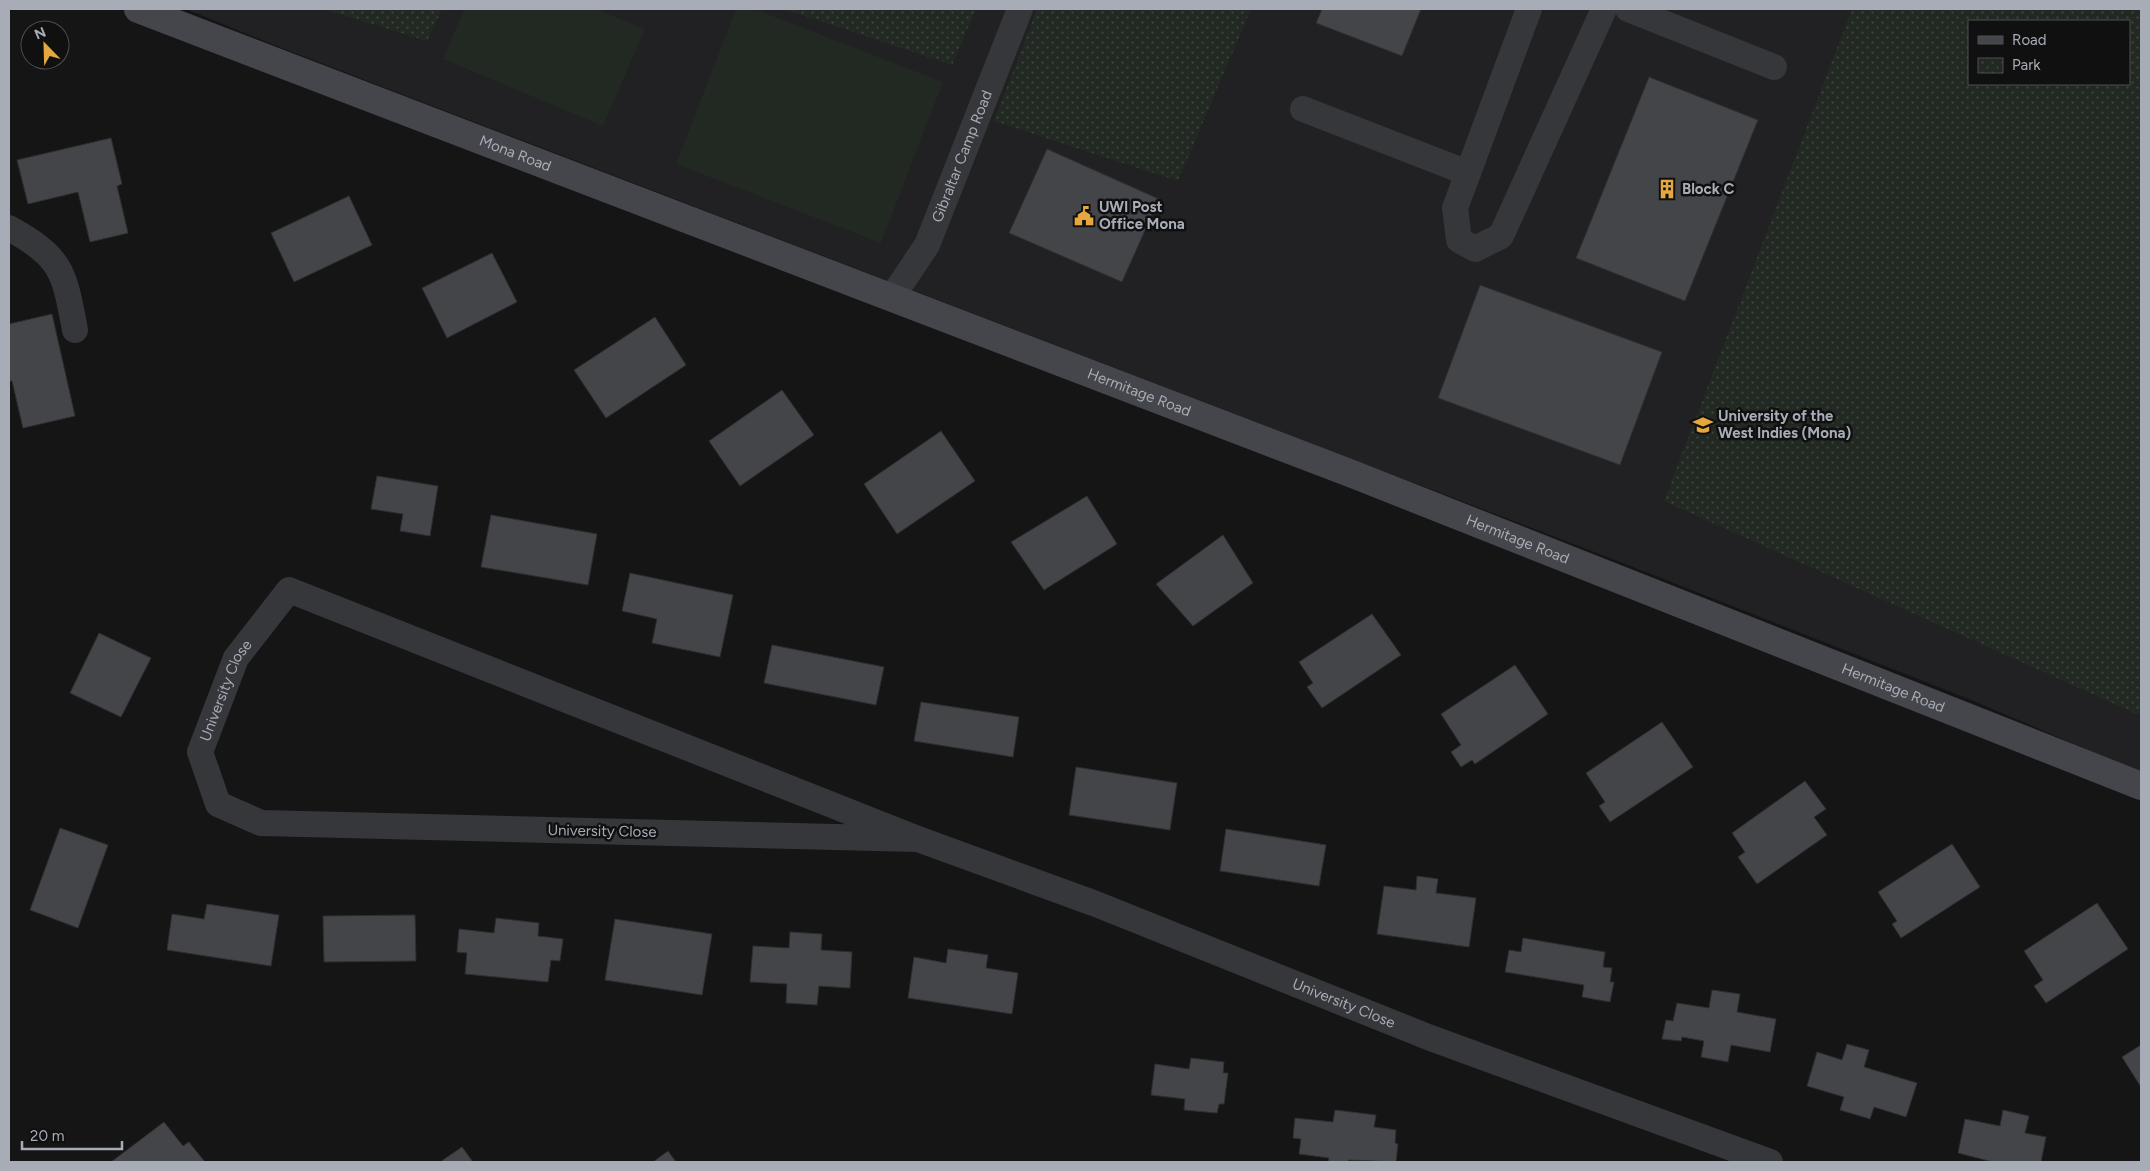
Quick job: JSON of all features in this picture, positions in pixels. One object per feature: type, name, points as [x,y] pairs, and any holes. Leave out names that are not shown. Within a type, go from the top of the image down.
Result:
[{"type":"street","name":"Mona Road","points":[[138,9],[892,297]]},
{"type":"street","name":"Gibraltar Camp Road","points":[[892,297],[927,245],[1020,9]]},
{"type":"street","points":[[1529,9],[1516,39],[1455,208],[1459,240],[1475,249],[1501,236],[1604,9]]},
{"type":"street","points":[[1628,9],[1774,67]]},
{"type":"street","points":[[1304,109],[1468,173]]},
{"type":"street","points":[[9,228],[50,256],[66,283],[75,330]]},
{"type":"street","name":"Hermitage Road","points":[[892,297],[1346,472],[2141,786]]},
{"type":"street","name":"University Close","points":[[918,839],[261,823],[218,804],[200,752],[236,658],[289,590],[918,839],[1096,904],[1428,1037],[1770,1162]]},
{"type":"shaded area","name":"University of the West Indies (Mona)","points":[[186,9],[2141,9],[2141,773],[1974,701],[1628,565],[274,45]]},
{"type":"green space","points":[[324,9],[442,9],[427,41]]},
{"type":"green space","points":[[464,9],[596,9],[645,29],[603,126],[443,59]]},
{"type":"green space","points":[[736,9],[754,9],[943,82],[881,243],[676,164]]},
{"type":"green space","points":[[784,9],[976,9],[952,65]]},
{"type":"green space","points":[[1037,9],[1251,9],[1178,181],[994,121]]},
{"type":"green space","points":[[1852,9],[2141,9],[2141,716],[1664,501]]},
{"type":"building","points":[[1322,9],[1421,9],[1402,56],[1316,23]]},
{"type":"building","name":"Block C","points":[[1649,77],[1758,120],[1685,301],[1576,258]]},
{"type":"building","points":[[111,138],[122,184],[117,186],[128,233],[90,242],[78,192],[28,204],[17,160]]},
{"type":"building","name":"UWI Post Office Mona","points":[[1047,149],[1159,199],[1122,282],[1009,233]]},
{"type":"building","points":[[349,196],[372,245],[294,282],[271,233]]},
{"type":"building","points":[[492,253],[517,302],[447,338],[422,288]]},
{"type":"building","points":[[1480,285],[1662,352],[1620,465],[1438,398]]},
{"type":"building","points":[[52,314],[75,416],[23,428],[12,381],[9,381],[9,324]]},
{"type":"building","points":[[655,317],[686,365],[606,418],[574,370]]},
{"type":"building","points":[[782,390],[814,435],[740,486],[709,441]]},
{"type":"building","points":[[941,431],[975,481],[897,534],[864,484]]},
{"type":"building","points":[[377,476],[438,486],[430,536],[400,531],[403,514],[371,509]]},
{"type":"building","points":[[1087,496],[1117,544],[1044,590],[1011,542]]},
{"type":"building","points":[[491,515],[597,534],[588,585],[481,567]]},
{"type":"building","points":[[1223,535],[1253,583],[1193,626],[1156,584]]},
{"type":"building","points":[[630,573],[733,595],[720,657],[652,643],[657,619],[622,611]]},
{"type":"building","points":[[1372,614],[1401,655],[1322,708],[1307,687],[1313,683],[1299,662]]},
{"type":"building","points":[[99,633],[151,658],[121,717],[70,693]]},
{"type":"building","points":[[772,645],[884,667],[876,705],[764,683]]},
{"type":"building","points":[[1515,665],[1548,714],[1475,764],[1472,760],[1461,767],[1451,752],[1461,745],[1441,714]]},
{"type":"building","points":[[921,702],[1019,717],[1013,757],[914,741]]},
{"type":"building","points":[[1662,722],[1693,767],[1610,822],[1599,806],[1605,802],[1586,773]]},
{"type":"building","points":[[1076,767],[1177,783],[1170,830],[1069,815]]},
{"type":"building","points":[[1805,781],[1826,809],[1814,817],[1827,835],[1757,884],[1738,857],[1745,852],[1732,833]]},
{"type":"building","points":[[60,828],[108,845],[78,928],[30,910]]},
{"type":"building","points":[[1226,829],[1326,845],[1319,886],[1220,871]]},
{"type":"building","points":[[1952,844],[1980,887],[1901,938],[1892,924],[1897,921],[1878,892]]},
{"type":"building","points":[[1417,876],[1438,879],[1436,893],[1476,898],[1469,947],[1377,934],[1384,886],[1416,890]]},
{"type":"building","points":[[2097,903],[2128,949],[2046,1003],[2034,986],[2043,980],[2024,951]]},
{"type":"building","points":[[207,904],[279,915],[271,966],[167,950],[172,914],[204,919]]},
{"type":"building","points":[[415,915],[416,961],[324,962],[323,916]]},
{"type":"building","points":[[496,918],[539,923],[538,936],[563,939],[560,961],[551,960],[548,982],[465,974],[467,953],[457,952],[459,929],[494,933]]},
{"type":"building","points":[[615,919],[712,934],[702,995],[605,980]]},
{"type":"building","points":[[790,932],[822,934],[821,950],[852,952],[850,988],[819,986],[817,1005],[786,1003],[787,984],[750,982],[753,946],[789,948]]},
{"type":"building","points":[[1523,938],[1605,952],[1603,967],[1612,968],[1610,982],[1614,982],[1610,1002],[1582,997],[1584,985],[1505,972],[1509,950],[1521,952]]},
{"type":"building","points":[[948,949],[988,955],[986,968],[1018,973],[1012,1014],[908,998],[914,957],[946,963]]},
{"type":"building","points":[[1712,990],[1740,994],[1737,1012],[1776,1019],[1770,1052],[1731,1045],[1728,1062],[1701,1057],[1704,1041],[1682,1037],[1681,1041],[1662,1039],[1666,1020],[1673,1021],[1677,1003],[1709,1008]]},
{"type":"building","points":[[1847,1044],[1869,1050],[1864,1067],[1917,1083],[1906,1117],[1874,1107],[1870,1119],[1840,1110],[1844,1097],[1807,1086],[1817,1052],[1842,1060]]},
{"type":"building","points":[[2141,1045],[2141,1087],[2122,1057]]},
{"type":"building","points":[[1191,1058],[1224,1062],[1223,1073],[1228,1073],[1224,1104],[1219,1104],[1217,1113],[1184,1110],[1185,1099],[1151,1095],[1155,1064],[1189,1069]]},
{"type":"building","points":[[1335,1110],[1376,1115],[1374,1127],[1396,1130],[1395,1143],[1398,1144],[1396,1162],[1349,1160],[1348,1162],[1328,1162],[1329,1158],[1299,1154],[1301,1139],[1293,1138],[1295,1118],[1333,1122]]},
{"type":"building","points":[[2003,1110],[2029,1116],[2025,1133],[2046,1137],[2041,1162],[1993,1162],[1958,1153],[1965,1119],[2000,1126]]},
{"type":"building","points":[[164,1122],[183,1146],[189,1142],[205,1162],[111,1162]]},
{"type":"building","points":[[462,1147],[473,1162],[440,1162]]},
{"type":"building","points":[[668,1151],[676,1162],[653,1162]]},
{"type":"place","name":"Block C","points":[[1667,189]]},
{"type":"place","name":"UWI Post Office Mona","points":[[1084,216]]},
{"type":"place","name":"University of the West Indies (Mona)","points":[[1703,425]]}]
